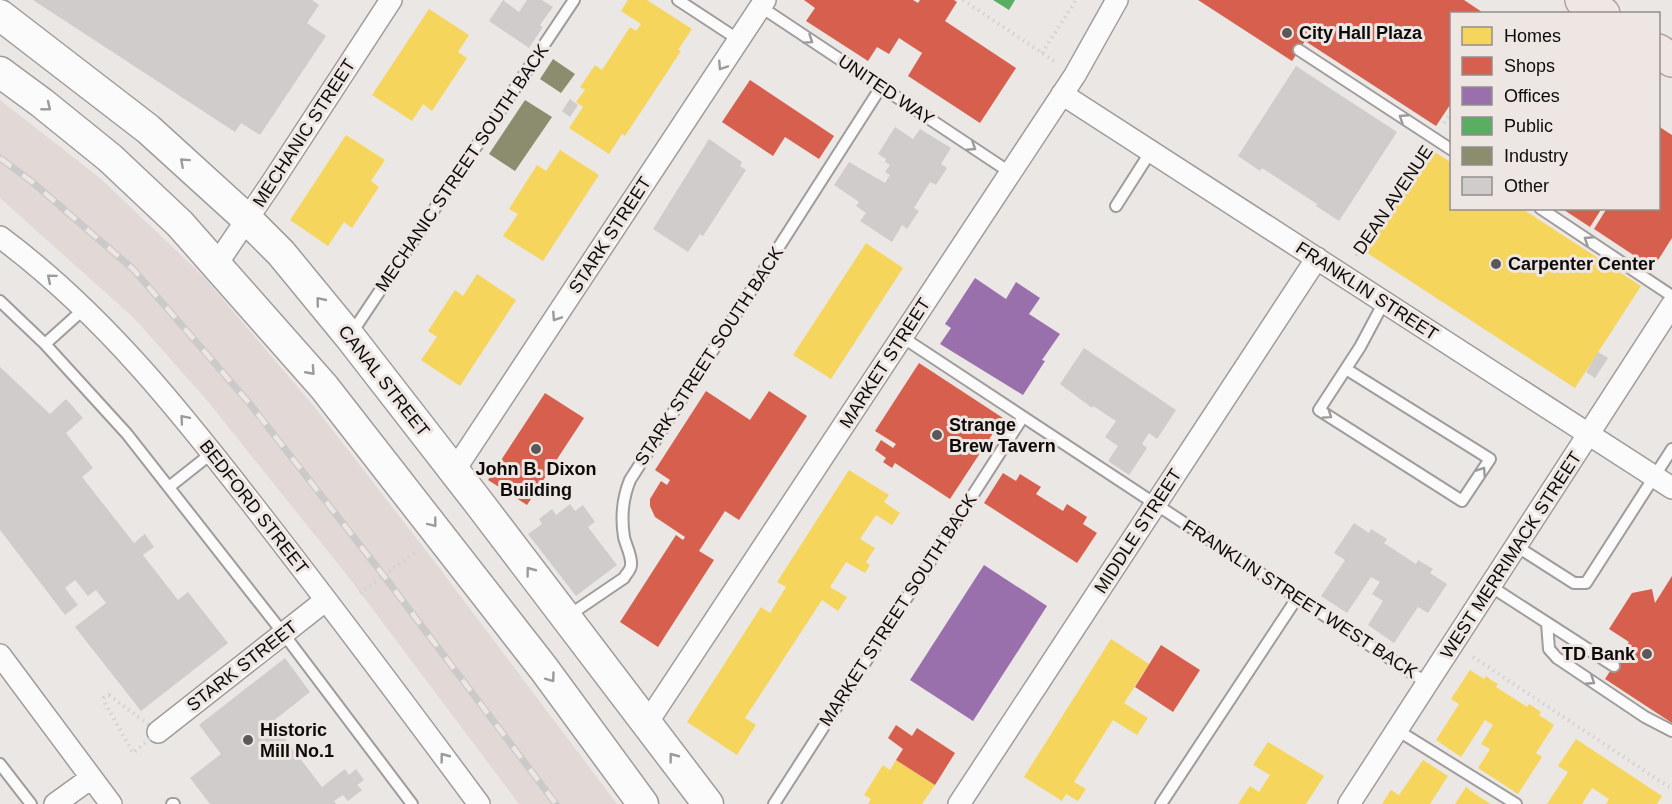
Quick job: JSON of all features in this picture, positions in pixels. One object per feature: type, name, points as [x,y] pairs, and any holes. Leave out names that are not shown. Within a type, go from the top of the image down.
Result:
[{"type":"main road","points":[[1582,0],[1600,12]]},
{"type":"street","name":"MECHANIC STREET","points":[[216,265],[391,0]]},
{"type":"street","name":"MARKET STREET","points":[[647,723],[1075,75],[1117,0]]},
{"type":"street","name":"STARK STREET","points":[[454,471],[763,4]]},
{"type":"street","name":"CANAL STREET","points":[[0,15],[148,129],[248,219],[281,253],[350,337],[454,471],[708,804]]},
{"type":"street","points":[[0,72],[110,158],[180,224],[324,387],[544,669],[643,804]]},
{"type":"street","name":"FRANKLIN STREET","points":[[1062,94],[1663,482]]},
{"type":"street","name":"BEDFORD STREET","points":[[0,237],[85,308],[148,376],[212,453],[326,600],[479,804]]},
{"type":"street","name":"MIDDLE STREET","points":[[959,804],[1317,258]]},
{"type":"street","name":"WEST MERRIMACK STREET","points":[[1349,804],[1672,305]]},
{"type":"street","name":"STARK STREET","points":[[158,732],[326,600]]},
{"type":"street","points":[[0,655],[111,804]]},
{"type":"street","points":[[55,804],[91,778]]},
{"type":"lane","name":"MECHANIC STREET SOUTH BACK","points":[[350,337],[574,0]]},
{"type":"lane","points":[[678,0],[739,40]]},
{"type":"lane","name":"UNITED WAY","points":[[763,4],[881,87],[1011,173]]},
{"type":"lane","points":[[1299,50],[1450,149]]},
{"type":"lane","name":"STARK STREET SOUTH BACK","points":[[566,618],[624,578],[630,570],[631,564],[624,536],[623,511],[630,480],[881,87]]},
{"type":"lane","points":[[1116,206],[1151,151]]},
{"type":"lane","points":[[1543,210],[1672,296]]},
{"type":"lane","points":[[0,301],[45,344],[127,434],[283,633],[412,804]]},
{"type":"lane","points":[[1346,369],[1490,459],[1462,501],[1319,410],[1346,369],[1384,302]]},
{"type":"lane","points":[[45,344],[85,308]]},
{"type":"lane","name":"FRANKLIN STREET WEST BACK","points":[[902,338],[1427,683]]},
{"type":"lane","name":"MARKET STREET SOUTH BACK","points":[[774,804],[1023,417]]},
{"type":"lane","points":[[1516,546],[1574,583],[1586,583],[1663,482],[1672,449]]},
{"type":"lane","points":[[169,487],[212,453]]},
{"type":"lane","points":[[1490,586],[1614,666]]},
{"type":"lane","points":[[1161,804],[1298,598]]},
{"type":"lane","points":[[1547,623],[1549,649],[1557,658],[1645,717],[1672,731]]},
{"type":"lane","points":[[1397,730],[1516,804]]},
{"type":"lane","points":[[0,764],[31,804]]},
{"type":"path","points":[[963,0],[1075,75]]},
{"type":"path","points":[[1042,53],[1076,0]]},
{"type":"path","name":"DEAN AVENUE","points":[[1352,261],[1434,138]]},
{"type":"path","points":[[360,593],[423,546]]},
{"type":"path","points":[[1472,656],[1672,789]]},
{"type":"path","points":[[133,753],[105,703],[105,698],[109,695],[158,732]]},
{"type":"shaded area","points":[[0,100],[100,178],[204,277],[317,410],[617,804],[519,804],[347,575],[205,398],[135,319],[0,198]]},
{"type":"building: Homes","points":[[628,0],[647,0],[692,29],[678,50],[681,51],[625,136],[622,134],[609,154],[569,128],[583,107],[576,102],[585,90],[580,87],[595,65],[602,70],[630,27],[636,31],[641,24],[621,11]]},
{"type":"building: Homes","points":[[429,9],[469,35],[458,52],[467,58],[432,111],[423,104],[412,121],[372,95]]},
{"type":"building: Homes","points":[[346,135],[385,160],[371,181],[379,187],[352,228],[344,222],[328,246],[290,220]]},
{"type":"building: Homes","name":"Carpenter Center","points":[[1430,149],[1450,162],[1450,210],[1524,210],[1641,286],[1575,388],[1364,251]]},
{"type":"building: Homes","points":[[560,150],[599,175],[543,261],[503,236],[518,214],[509,209],[537,165],[546,171]]},
{"type":"building: Homes","points":[[866,243],[903,268],[831,379],[793,355]]},
{"type":"building: Homes","points":[[477,274],[516,300],[460,386],[421,360],[437,337],[428,331],[455,290],[463,296]]},
{"type":"building: Homes","points":[[849,470],[889,495],[884,502],[900,513],[892,525],[876,515],[860,539],[875,548],[866,562],[870,565],[865,573],[846,562],[830,587],[847,597],[838,611],[822,600],[745,718],[756,725],[737,755],[687,722],[761,607],[770,613],[786,587],[777,582]]},
{"type":"building: Homes","points":[[1111,639],[1149,664],[1124,703],[1148,718],[1137,735],[1113,720],[1074,782],[1086,789],[1078,801],[1066,794],[1062,801],[1024,777]]},
{"type":"building: Homes","points":[[1470,670],[1484,679],[1486,676],[1498,684],[1496,687],[1527,707],[1529,704],[1541,712],[1539,715],[1554,725],[1536,753],[1542,757],[1518,794],[1478,768],[1490,749],[1481,744],[1493,725],[1485,720],[1461,757],[1436,740],[1459,704],[1451,699]]},
{"type":"building: Homes","points":[[1576,739],[1662,796],[1657,804],[1606,804],[1609,799],[1592,788],[1582,804],[1547,804],[1568,772],[1558,766]]},
{"type":"building: Homes","points":[[1268,742],[1324,776],[1306,804],[1238,804],[1250,786],[1259,792],[1270,775],[1253,765]]},
{"type":"building: Homes","points":[[896,760],[935,785],[922,804],[868,804],[871,799],[864,795],[883,765],[890,770]]},
{"type":"building: Homes","points":[[1423,760],[1448,776],[1430,804],[1382,804],[1391,790],[1399,795]]},
{"type":"building: Homes","points":[[1466,787],[1478,796],[1491,804],[1455,804]]},
{"type":"building: Shops","points":[[804,0],[913,0],[918,3],[920,0],[954,0],[957,2],[945,21],[1016,68],[980,123],[908,76],[922,53],[899,38],[889,54],[877,47],[868,61],[806,21],[815,8]]},
{"type":"building: Shops","points":[[1198,0],[1464,0],[1482,12],[1450,12],[1450,105],[1436,126],[1305,41],[1292,61]]},
{"type":"building: Shops","points":[[750,80],[834,136],[819,159],[785,137],[773,156],[722,122]]},
{"type":"building: Shops","points":[[1660,127],[1672,135],[1672,238],[1653,268],[1594,229],[1606,210],[1660,210]]},
{"type":"building: Shops","points":[[1564,210],[1601,210],[1590,227]]},
{"type":"building: Shops","name":"Strange Brew Tavern","points":[[919,363],[1003,418],[950,499],[895,463],[892,468],[883,462],[886,458],[875,450],[881,440],[893,448],[896,444],[875,431]]},
{"type":"building: Shops","points":[[706,391],[750,420],[769,391],[807,416],[739,520],[725,511],[699,551],[714,560],[658,647],[620,622],[676,535],[683,540],[685,537],[655,517],[650,506],[650,499],[661,481],[667,485],[670,480],[655,470]]},
{"type":"building: Shops","name":"John B. Dixon Building","points":[[545,393],[584,418],[527,505],[488,480]]},
{"type":"building: Shops","points":[[1003,473],[1016,481],[1020,474],[1041,487],[1036,494],[1063,511],[1067,504],[1087,517],[1083,524],[1097,533],[1077,563],[984,503]]},
{"type":"building: Shops","name":"TD Bank","points":[[1672,576],[1672,723],[1605,679],[1629,642],[1609,629],[1632,593],[1652,589],[1655,603]]},
{"type":"building: Shops","points":[[1161,645],[1200,670],[1173,712],[1135,687]]},
{"type":"building: Shops","points":[[896,725],[912,736],[917,728],[955,753],[935,785],[896,760],[903,749],[888,738]]},
{"type":"building: Offices","points":[[975,278],[1006,299],[1016,282],[1040,298],[1029,314],[1060,334],[1042,360],[1045,361],[1023,395],[940,344],[951,328],[945,324]]},
{"type":"building: Offices","points":[[984,565],[1047,606],[973,721],[910,680]]},
{"type":"building: Public","points":[[993,0],[1015,0],[1009,10]]},
{"type":"building: Industry","points":[[553,59],[575,74],[561,93],[540,79]]},
{"type":"building: Industry","points":[[525,100],[552,117],[515,171],[489,154]]},
{"type":"building: Other","points":[[33,0],[312,0],[319,5],[307,23],[326,36],[260,135],[241,123],[235,132]]},
{"type":"building: Other","points":[[503,0],[519,12],[527,0],[542,0],[553,7],[540,25],[543,27],[529,48],[489,21]]},
{"type":"building: Other","points":[[1296,66],[1397,132],[1339,221],[1262,168],[1260,171],[1238,156]]},
{"type":"building: Other","points":[[570,99],[578,105],[570,117],[562,111]]},
{"type":"building: Other","points":[[895,127],[913,139],[920,129],[951,148],[941,164],[947,168],[936,185],[930,182],[914,208],[919,211],[907,229],[902,225],[892,242],[860,221],[866,213],[856,206],[859,202],[834,185],[849,162],[885,183],[890,175],[885,172],[890,165],[878,154]]},
{"type":"building: Other","points":[[709,139],[742,162],[740,166],[746,170],[703,236],[700,234],[688,252],[653,229]]},
{"type":"building: Other","points":[[1084,348],[1176,410],[1157,439],[1149,433],[1142,444],[1147,448],[1129,475],[1108,461],[1118,446],[1105,437],[1116,421],[1093,406],[1092,408],[1060,384]]},
{"type":"building: Other","points":[[1598,352],[1608,358],[1595,378],[1586,372]]},
{"type":"building: Other","points":[[0,367],[50,414],[66,399],[83,418],[66,433],[93,468],[82,477],[134,543],[145,534],[154,547],[143,555],[178,600],[188,592],[228,643],[141,711],[75,627],[106,603],[96,590],[88,596],[75,580],[65,588],[78,605],[65,615],[0,530]]},
{"type":"building: Other","points":[[570,504],[575,511],[583,505],[595,522],[588,527],[617,565],[576,596],[528,534],[542,524],[539,519],[552,509],[556,515]]},
{"type":"building: Other","points":[[1354,523],[1369,533],[1371,529],[1387,539],[1384,543],[1416,564],[1418,560],[1433,569],[1430,573],[1447,584],[1428,613],[1418,607],[1394,643],[1368,625],[1383,601],[1372,594],[1380,582],[1371,577],[1347,613],[1321,596],[1345,560],[1334,553]]},
{"type":"building: Other","name":"Historic Mill No.1","points":[[285,658],[310,692],[272,722],[322,787],[345,769],[349,775],[356,769],[364,780],[357,785],[362,790],[348,801],[343,795],[334,801],[336,804],[210,804],[190,778],[221,754],[199,725]]},
{"type":"railway","points":[[0,158],[31,181],[133,269],[250,404],[384,576],[556,804]]},
{"type":"place","name":"City Hall Plaza","points":[[1287,33]]},
{"type":"place","name":"Carpenter Center","points":[[1496,264]]},
{"type":"place","name":"Strange Brew Tavern","points":[[937,435]]},
{"type":"place","name":"John B. Dixon Building","points":[[536,449]]},
{"type":"place","name":"TD Bank","points":[[1647,654]]},
{"type":"place","name":"Historic Mill No.1","points":[[248,740]]}]
